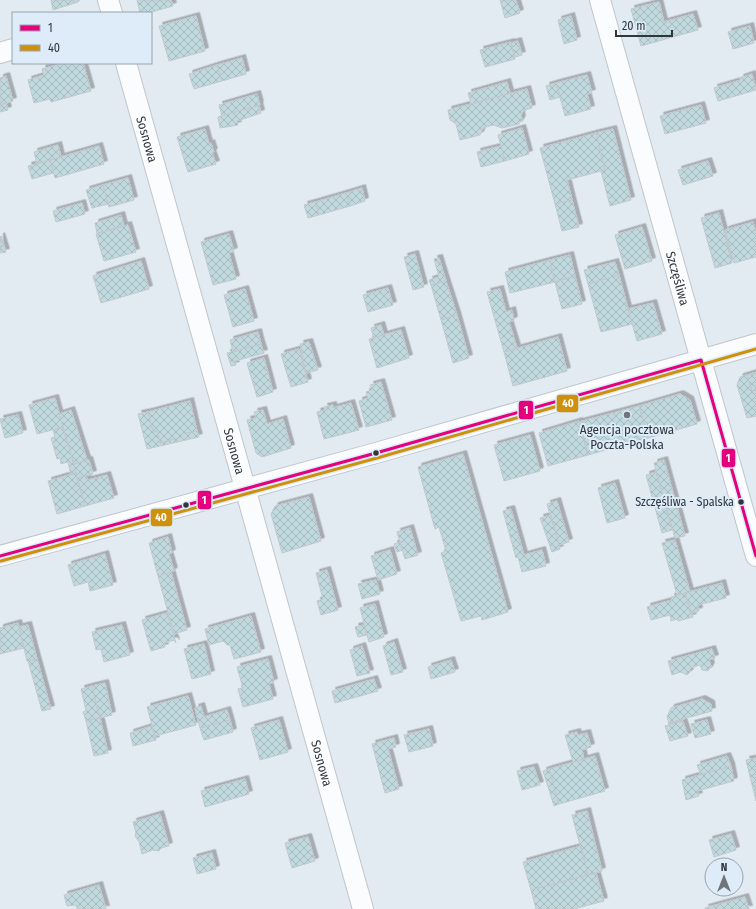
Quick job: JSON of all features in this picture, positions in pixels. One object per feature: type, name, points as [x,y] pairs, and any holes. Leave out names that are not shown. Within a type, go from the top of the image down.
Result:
[{"type":"street","points":[[108,0],[112,12]]},
{"type":"street","name":"Szczęśliwa","points":[[600,0],[756,556]]},
{"type":"street","points":[[0,53],[12,49]]},
{"type":"street","name":"Sosnowa","points":[[126,64],[363,909]]},
{"type":"street","points":[[0,556],[376,453],[756,344]]},
{"type":"building","points":[[51,0],[80,0],[53,10]]},
{"type":"building","points":[[137,0],[171,0],[173,6],[152,12],[140,12]]},
{"type":"building","points":[[500,0],[516,0],[520,13],[505,18]]},
{"type":"building","points":[[659,2],[664,22],[693,14],[698,30],[641,46],[631,9]]},
{"type":"building","points":[[196,16],[205,51],[169,61],[159,26]]},
{"type":"building","points":[[571,16],[577,40],[564,44],[558,20]]},
{"type":"building","points":[[750,26],[754,43],[733,49],[728,32]]},
{"type":"building","points":[[518,41],[522,55],[515,57],[511,43]]},
{"type":"building","points":[[511,42],[515,59],[485,67],[480,50]]},
{"type":"building","points":[[242,58],[246,74],[222,81],[217,65]]},
{"type":"building","points":[[60,64],[83,64],[91,91],[51,102],[50,99],[34,103],[28,80],[44,75],[42,69]]},
{"type":"building","points":[[217,65],[222,81],[194,89],[189,74]]},
{"type":"building","points":[[752,74],[756,90],[718,101],[714,88],[741,80],[740,78]]},
{"type":"building","points":[[587,75],[592,93],[587,94],[591,109],[565,116],[556,83]]},
{"type":"building","points":[[6,76],[13,101],[0,105],[0,78]]},
{"type":"building","points":[[507,82],[510,93],[471,104],[468,93]]},
{"type":"building","points":[[556,83],[560,97],[550,100],[546,86]]},
{"type":"building","points":[[527,89],[532,108],[524,110],[519,124],[502,128],[493,125],[483,128],[480,135],[460,140],[456,124],[450,120],[448,110]]},
{"type":"building","points":[[257,94],[260,105],[222,116],[219,105]]},
{"type":"building","points":[[6,103],[8,110],[0,112],[0,105]]},
{"type":"building","points":[[259,105],[261,113],[237,121],[238,125],[220,128],[218,117]]},
{"type":"building","points":[[701,105],[706,123],[665,134],[660,116]]},
{"type":"building","points":[[522,128],[529,154],[505,161],[498,135]]},
{"type":"building","points":[[205,129],[209,144],[211,143],[214,152],[212,153],[216,164],[188,172],[177,137]]},
{"type":"building","points":[[613,129],[631,200],[610,206],[601,171],[605,170],[596,133]]},
{"type":"building","points":[[596,133],[605,170],[567,180],[572,200],[555,204],[540,148]]},
{"type":"building","points":[[58,145],[61,157],[37,164],[34,152]]},
{"type":"building","points":[[99,146],[104,164],[55,178],[50,160]]},
{"type":"building","points":[[501,146],[505,161],[481,167],[477,152]]},
{"type":"building","points":[[50,160],[53,173],[32,179],[28,166]]},
{"type":"building","points":[[708,161],[713,176],[683,185],[678,170]]},
{"type":"building","points":[[128,178],[134,200],[109,207],[103,185]]},
{"type":"building","points":[[103,185],[108,204],[92,208],[86,190]]},
{"type":"building","points":[[362,188],[365,201],[350,206],[346,193]]},
{"type":"building","points":[[346,193],[350,206],[319,215],[315,202]]},
{"type":"building","points":[[572,200],[579,227],[562,231],[555,204]]},
{"type":"building","points":[[315,202],[319,215],[308,218],[304,205]]},
{"type":"building","points":[[82,203],[85,214],[56,222],[53,211]]},
{"type":"building","points":[[719,213],[732,263],[715,268],[701,218]]},
{"type":"building","points":[[121,215],[124,226],[97,233],[95,223]]},
{"type":"building","points":[[753,222],[756,233],[756,257],[734,263],[725,230]]},
{"type":"building","points":[[128,225],[136,252],[104,261],[96,234]]},
{"type":"building","points":[[642,227],[652,261],[625,269],[615,235]]},
{"type":"building","points":[[229,234],[234,251],[229,253],[236,279],[213,285],[201,242]]},
{"type":"building","points":[[1,236],[6,252],[0,253],[0,237]]},
{"type":"building","points":[[415,254],[424,287],[413,290],[404,257]]},
{"type":"building","points":[[570,255],[575,276],[555,282],[550,260]]},
{"type":"building","points":[[439,258],[446,281],[431,285],[429,280],[439,277],[434,259]]},
{"type":"building","points":[[550,260],[555,282],[510,293],[505,272]]},
{"type":"building","points":[[141,261],[149,289],[101,303],[93,276]]},
{"type":"building","points":[[615,262],[619,275],[588,284],[584,270]]},
{"type":"building","points":[[619,275],[632,324],[601,332],[588,284]]},
{"type":"building","points":[[575,276],[582,304],[562,309],[555,282]]},
{"type":"building","points":[[446,281],[457,315],[441,320],[431,285]]},
{"type":"building","points":[[388,288],[393,305],[368,312],[363,295]]},
{"type":"building","points":[[245,289],[254,321],[233,327],[224,295]]},
{"type":"building","points":[[500,289],[506,312],[512,310],[514,320],[509,322],[517,348],[504,352],[487,292]]},
{"type":"building","points":[[653,303],[662,334],[637,341],[628,309]]},
{"type":"building","points":[[457,315],[469,358],[453,363],[441,320]]},
{"type":"building","points":[[381,325],[384,335],[374,338],[371,328]]},
{"type":"building","points":[[401,330],[409,358],[377,368],[369,339]]},
{"type":"building","points":[[258,332],[261,344],[233,352],[230,340]]},
{"type":"building","points":[[558,337],[567,371],[513,386],[504,352]]},
{"type":"building","points":[[309,342],[318,370],[306,373],[300,344]]},
{"type":"building","points":[[261,344],[264,353],[235,361],[236,365],[231,366],[227,353]]},
{"type":"building","points":[[299,349],[308,382],[291,387],[281,354]]},
{"type":"building","points":[[264,358],[273,392],[257,397],[247,363]]},
{"type":"building","points":[[756,372],[756,390],[752,391],[747,375]]},
{"type":"building","points":[[747,375],[752,391],[756,390],[756,416],[747,418],[737,385],[740,377]]},
{"type":"building","points":[[381,382],[392,420],[366,427],[359,401],[368,398],[366,392],[372,390],[370,385]]},
{"type":"building","points":[[680,394],[690,400],[697,424],[648,438],[639,406]]},
{"type":"building","points":[[55,398],[63,427],[37,434],[29,405]]},
{"type":"building","points":[[190,401],[197,431],[181,434],[182,437],[160,443],[157,431],[153,432],[148,412]]},
{"type":"building","points":[[351,403],[359,430],[324,439],[317,412],[325,410],[324,407],[333,405],[333,408]]},
{"type":"building","points":[[639,406],[648,438],[588,455],[579,422]]},
{"type":"building","points":[[71,410],[87,460],[74,464],[59,414]]},
{"type":"building","points":[[263,410],[267,424],[283,419],[291,448],[262,457],[256,453],[247,420],[256,418],[254,412]]},
{"type":"building","points":[[148,412],[153,432],[157,431],[160,443],[182,437],[181,434],[197,431],[199,437],[147,449],[138,414]]},
{"type":"building","points":[[18,415],[23,433],[5,438],[0,419]]},
{"type":"building","points":[[579,421],[588,455],[548,466],[539,433]]},
{"type":"building","points":[[63,427],[76,473],[71,475],[68,462],[61,464],[60,458],[57,459],[51,438],[55,437],[53,430]]},
{"type":"building","points":[[530,435],[540,471],[504,481],[494,445]]},
{"type":"building","points":[[463,454],[508,612],[482,620],[481,616],[461,621],[441,553],[446,551],[439,527],[435,529],[418,467]]},
{"type":"building","points":[[89,460],[93,474],[77,478],[74,464]]},
{"type":"building","points":[[664,460],[685,536],[675,538],[654,463]]},
{"type":"building","points":[[656,472],[672,530],[662,533],[646,475]]},
{"type":"building","points":[[76,473],[85,506],[57,514],[48,481]]},
{"type":"building","points":[[107,475],[114,498],[85,506],[77,478],[86,476],[88,480]]},
{"type":"building","points":[[615,483],[625,518],[607,523],[598,488]]},
{"type":"building","points":[[309,497],[321,541],[282,553],[271,514],[275,506]]},
{"type":"building","points":[[557,501],[569,542],[559,545],[547,504]]},
{"type":"building","points":[[511,509],[524,555],[542,550],[546,566],[522,572],[518,557],[516,558],[503,511]]},
{"type":"building","points":[[551,515],[560,549],[552,552],[540,518]]},
{"type":"building","points":[[410,528],[418,555],[405,559],[397,532]]},
{"type":"building","points":[[168,537],[172,553],[169,554],[174,571],[158,576],[149,543]]},
{"type":"building","points":[[675,540],[690,592],[677,595],[662,543]]},
{"type":"building","points":[[400,542],[403,550],[397,552],[394,544]]},
{"type":"building","points":[[390,550],[397,574],[378,580],[371,556]]},
{"type":"building","points":[[105,554],[113,585],[90,591],[88,582],[74,586],[68,565]]},
{"type":"building","points":[[327,570],[338,610],[321,615],[317,601],[323,599],[316,573]]},
{"type":"building","points":[[171,572],[187,630],[174,634],[158,576]]},
{"type":"building","points":[[376,580],[380,594],[362,599],[358,584]]},
{"type":"building","points":[[722,583],[726,598],[698,605],[699,611],[690,613],[685,593]]},
{"type":"building","points":[[685,593],[693,617],[678,621],[677,619],[671,621],[670,615],[651,620],[647,607],[672,600],[671,597]]},
{"type":"building","points":[[375,604],[384,637],[369,642],[360,608]]},
{"type":"building","points":[[167,613],[176,643],[174,640],[164,643],[165,647],[151,651],[142,620]]},
{"type":"building","points":[[251,616],[261,652],[234,659],[230,645],[227,645],[223,641],[209,645],[205,629]]},
{"type":"building","points":[[18,623],[24,648],[0,654],[0,628]]},
{"type":"building","points":[[28,625],[37,659],[27,661],[19,627]]},
{"type":"building","points":[[122,625],[130,655],[104,662],[101,649],[96,650],[92,632]]},
{"type":"building","points":[[364,625],[367,635],[358,637],[355,627]]},
{"type":"building","points":[[394,642],[403,672],[391,675],[383,646]]},
{"type":"building","points":[[204,644],[211,674],[192,679],[184,649]]},
{"type":"building","points":[[362,646],[370,673],[357,676],[350,650]]},
{"type":"building","points":[[712,649],[715,658],[709,660],[711,666],[708,671],[702,670],[700,665],[690,668],[690,672],[687,675],[681,672],[672,675],[668,661]]},
{"type":"building","points":[[37,659],[51,709],[42,711],[28,661]]},
{"type":"building","points":[[268,659],[274,682],[269,684],[273,699],[243,707],[238,689],[243,688],[237,667]]},
{"type":"building","points":[[451,660],[455,672],[431,679],[428,667]]},
{"type":"building","points":[[374,679],[378,691],[335,703],[332,691]]},
{"type":"building","points":[[105,683],[112,715],[100,718],[92,686]]},
{"type":"building","points":[[92,686],[100,718],[86,721],[83,712],[86,711],[81,689]]},
{"type":"building","points":[[188,696],[196,725],[155,736],[147,707]]},
{"type":"building","points":[[702,699],[711,704],[712,711],[669,723],[667,717],[671,708]]},
{"type":"building","points":[[201,706],[204,717],[227,710],[230,720],[200,728],[195,708]]},
{"type":"building","points":[[100,718],[108,753],[94,756],[86,721]]},
{"type":"building","points":[[230,720],[233,732],[204,740],[200,728]]},
{"type":"building","points":[[279,720],[288,752],[260,760],[251,728]]},
{"type":"building","points":[[707,720],[711,734],[695,738],[691,724]]},
{"type":"building","points":[[683,721],[688,736],[670,741],[665,726]]},
{"type":"building","points":[[152,726],[156,740],[133,746],[130,733]]},
{"type":"building","points":[[429,729],[433,746],[409,752],[404,735]]},
{"type":"building","points":[[577,732],[578,735],[587,733],[591,747],[582,750],[584,759],[573,762],[565,735]]},
{"type":"building","points":[[394,738],[396,747],[388,749],[399,789],[385,793],[372,744]]},
{"type":"building","points":[[595,756],[605,791],[559,804],[549,769]]},
{"type":"building","points":[[727,756],[731,766],[701,775],[697,765]]},
{"type":"building","points":[[756,758],[756,801],[746,760]]},
{"type":"building","points":[[731,766],[734,781],[697,791],[699,796],[686,800],[682,780]]},
{"type":"building","points":[[534,767],[540,785],[522,790],[517,771]]},
{"type":"building","points":[[549,769],[559,804],[554,806],[543,771]]},
{"type":"building","points":[[245,779],[249,794],[205,807],[201,791]]},
{"type":"building","points":[[587,811],[602,871],[588,875],[572,815]]},
{"type":"building","points":[[160,814],[169,846],[161,848],[159,851],[153,850],[142,854],[139,842],[135,836],[136,833],[133,822]]},
{"type":"building","points":[[731,834],[736,850],[714,857],[709,840]]},
{"type":"building","points":[[308,837],[315,861],[292,868],[285,843]]},
{"type":"building","points":[[581,846],[588,875],[531,890],[523,862]]},
{"type":"building","points":[[212,853],[216,869],[197,874],[193,858]]},
{"type":"building","points":[[596,873],[604,901],[574,909],[536,909],[531,890]]},
{"type":"building","points":[[99,885],[106,909],[77,909],[76,905],[67,906],[64,895]]},
{"type":"building","points":[[745,897],[749,909],[705,909],[705,908]]},
{"type":"transit line","name":"40","points":[[1,561],[377,458],[756,349]]},
{"type":"transit line","name":"1","points":[[701,360],[756,556]]},
{"type":"transit line","name":"1","points":[[0,556],[376,453],[701,360]]},
{"type":"place","name":"Agencja pocztowa Poczta-Polska","points":[[627,415]]},
{"type":"place","name":"Szczęśliwa - Spalska","points":[[741,502]]}]
